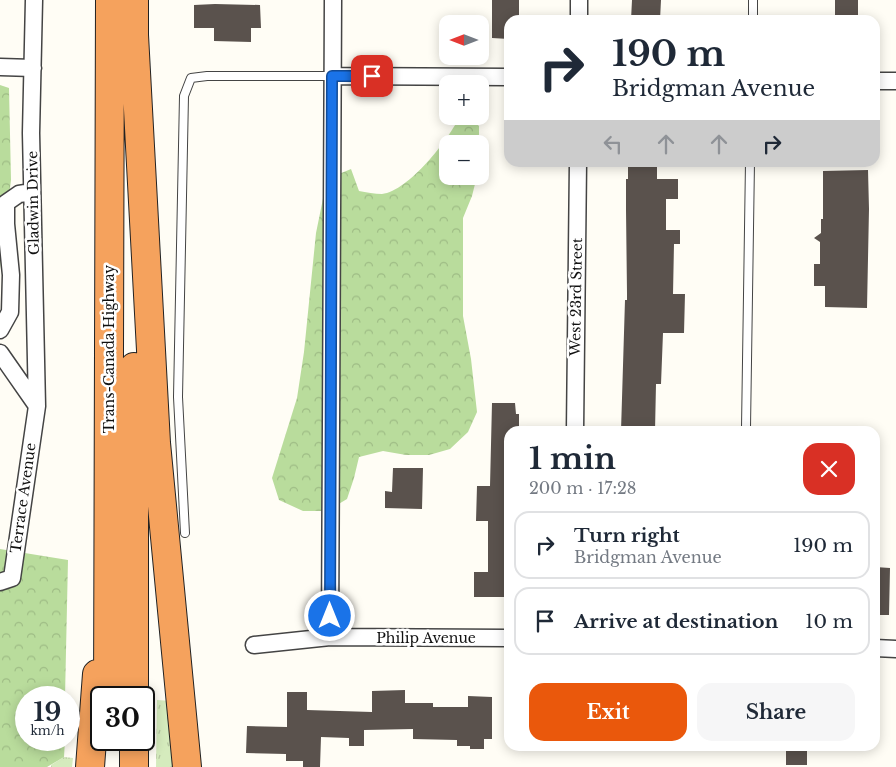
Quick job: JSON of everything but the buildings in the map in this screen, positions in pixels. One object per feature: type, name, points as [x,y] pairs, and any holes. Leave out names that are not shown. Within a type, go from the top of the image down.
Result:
[{"type":"highway","name":"Trans-Canada Highway","points":[[108,686],[110,0]]},
{"type":"highway","name":"Trans-Canada Highway","points":[[134,0],[134,686]]},
{"type":"highway","points":[[134,35],[155,434],[187,767]]},
{"type":"highway","points":[[90,767],[108,520]]},
{"type":"highway","points":[[108,751],[108,767]]},
{"type":"highway","points":[[134,751],[134,767]]},
{"type":"street","name":"Gladwin Drive","points":[[34,0],[32,192],[37,406]]},
{"type":"street","points":[[330,637],[333,0]]},
{"type":"street","points":[[579,0],[579,15]]},
{"type":"street","points":[[0,66],[33,68]]},
{"type":"street","points":[[332,76],[504,77]]},
{"type":"street","points":[[880,81],[896,81]]},
{"type":"street","name":"West 23rd Street","points":[[574,426],[578,167]]},
{"type":"street","points":[[0,330],[10,312],[11,275],[3,200],[19,194],[32,192]]},
{"type":"street","points":[[0,353],[37,406]]},
{"type":"street","name":"Terrace Avenue","points":[[0,582],[12,578],[37,406]]},
{"type":"street","name":"Philip Avenue","points":[[254,645],[330,637],[504,638]]},
{"type":"street","points":[[880,648],[896,649]]},
{"type":"lane","points":[[753,0],[753,15]]},
{"type":"lane","points":[[185,533],[178,397],[184,96],[191,78],[207,76],[332,76]]},
{"type":"lane","points":[[746,426],[750,167]]},
{"type":"green space","points":[[0,85],[9,88],[11,180],[0,269]]},
{"type":"green space","points":[[478,125],[479,135],[448,135],[455,126]]},
{"type":"green space","points":[[439,149],[439,185],[475,185],[463,218],[463,316],[471,359],[477,412],[468,432],[450,449],[429,455],[406,455],[383,451],[359,457],[347,499],[327,511],[303,511],[279,500],[272,478],[297,398],[304,352],[316,233],[327,179],[351,169],[359,191],[382,194],[393,191],[404,184]]},
{"type":"green space","points":[[0,549],[68,560],[65,686],[15,686],[15,751],[64,751],[64,757],[47,767],[0,767]]},
{"type":"green space","points":[[157,700],[171,701],[176,767],[156,767]]},
{"type":"green space","points":[[64,757],[73,758],[72,767],[51,767],[51,765]]},
{"type":"route","points":[[330,616],[332,76],[372,76]]}]
